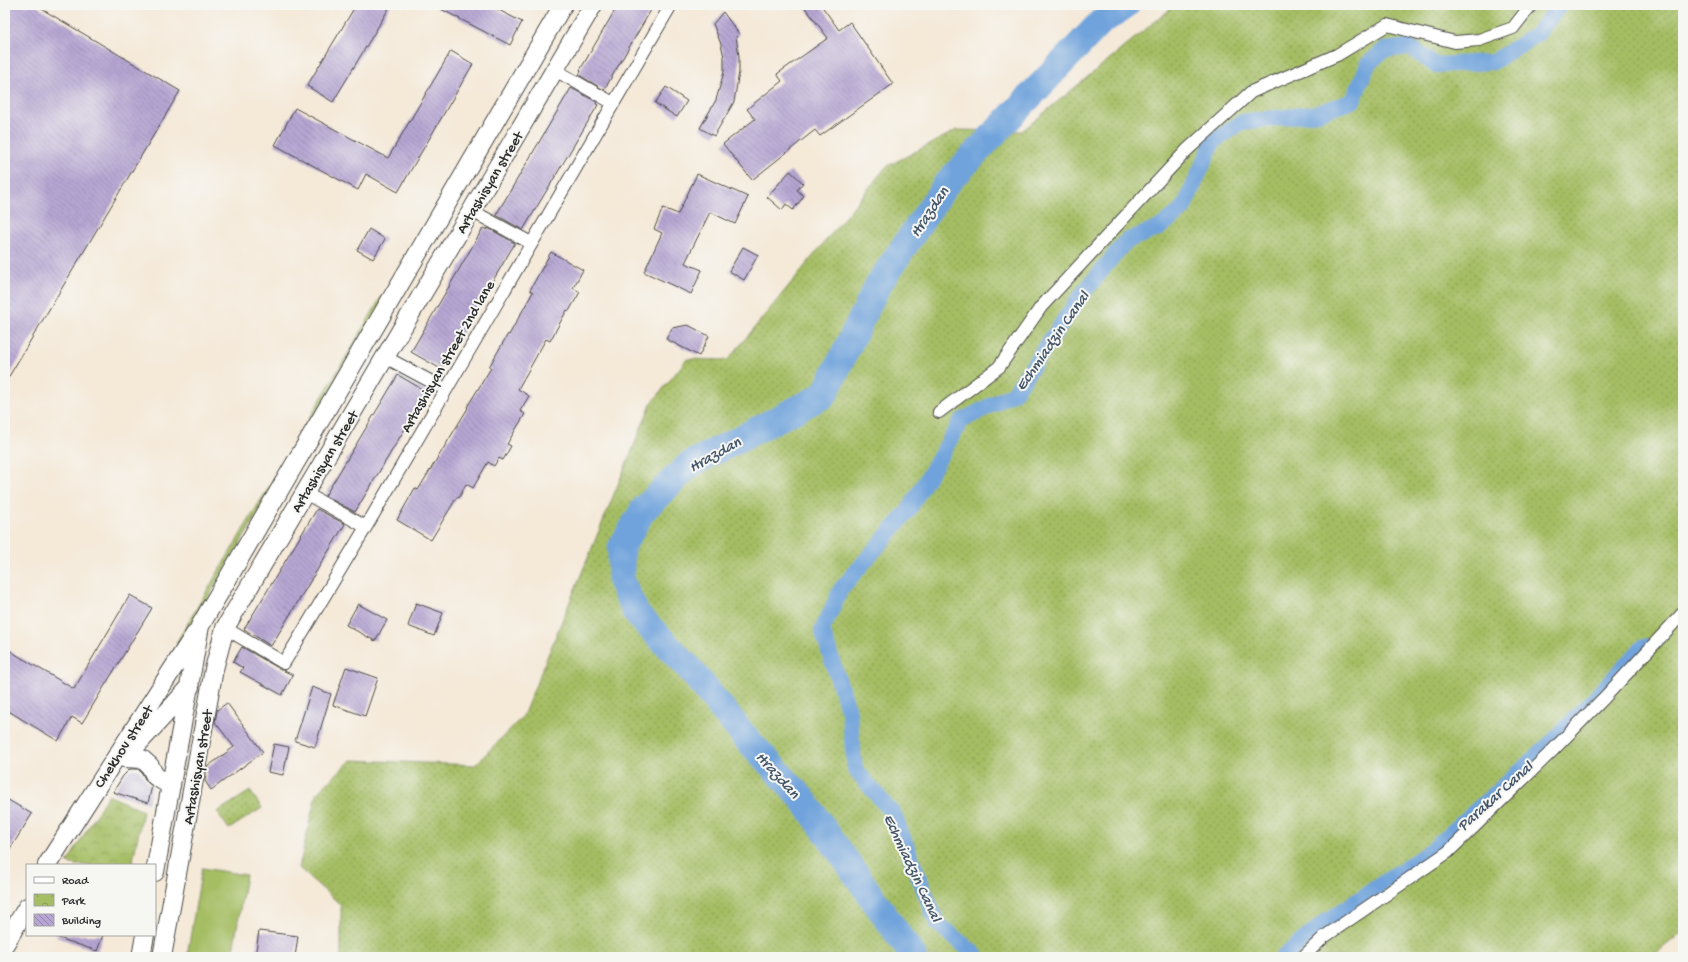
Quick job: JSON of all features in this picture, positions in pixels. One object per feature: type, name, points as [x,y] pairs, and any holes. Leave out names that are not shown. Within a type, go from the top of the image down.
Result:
[{"type":"main road","name":"Artashisyan street","points":[[156,865],[162,824],[190,688],[200,626],[563,5]]},
{"type":"main road","name":"Artashisyan street","points":[[162,957],[214,669],[225,628],[593,5]]},
{"type":"main road","name":"Chekhov street","points":[[47,864],[200,626]]},
{"type":"main road","name":"Chekhov street","points":[[54,864],[104,786],[125,758],[190,688],[214,669]]},
{"type":"main road","points":[[125,758],[138,758],[142,760],[150,766],[155,776],[171,786]]},
{"type":"main road","points":[[5,932],[26,898]]},
{"type":"main road","points":[[5,944],[26,909]]},
{"type":"main road","points":[[141,957],[144,936]]},
{"type":"street","name":"Artashisyan street 2nd lane","points":[[225,628],[284,663],[366,527],[671,5]]},
{"type":"street","points":[[939,412],[999,367],[1041,307],[1187,150],[1251,92],[1337,55],[1388,25],[1455,42],[1479,40],[1513,28],[1531,5]]},
{"type":"street","points":[[555,70],[613,103]]},
{"type":"street","points":[[472,211],[531,243]]},
{"type":"street","points":[[385,357],[446,389]]},
{"type":"street","points":[[304,493],[366,527]]},
{"type":"street","points":[[1303,957],[1324,937],[1448,852],[1550,753],[1604,698],[1683,613]]},
{"type":"green space","points":[[1175,5],[1683,5],[1683,931],[1652,957],[341,957],[341,905],[299,868],[316,794],[351,760],[475,765],[523,716],[651,404],[687,359],[728,360],[886,167],[957,130],[1022,131]]},
{"type":"green space","points":[[382,296],[386,298],[180,645],[176,643]]},
{"type":"green space","points":[[250,791],[262,808],[229,829],[217,812]]},
{"type":"green space","points":[[108,795],[143,811],[132,864],[67,863]]},
{"type":"green space","points":[[202,868],[246,875],[232,957],[187,956]]},
{"type":"building","points":[[5,5],[35,5],[180,91],[5,383]]},
{"type":"building","points":[[356,5],[391,5],[333,102],[307,86]]},
{"type":"building","points":[[433,5],[489,5],[522,22],[510,45]]},
{"type":"building","points":[[618,5],[654,5],[604,90],[579,75],[580,70]]},
{"type":"building","points":[[803,5],[821,5],[839,30],[850,22],[893,84],[820,136],[815,130],[752,180],[723,144],[755,119],[747,109],[782,81],[777,74],[828,38]]},
{"type":"building","points":[[723,12],[739,34],[736,37],[739,56],[739,72],[734,102],[714,136],[700,128],[716,100],[724,72],[724,57],[721,44],[713,24]]},
{"type":"building","points":[[451,51],[473,64],[398,192],[366,174],[358,190],[275,145],[295,108],[388,158]]},
{"type":"building","points":[[666,87],[687,101],[677,117],[655,103]]},
{"type":"building","points":[[571,88],[597,102],[596,104],[598,105],[523,230],[496,215]]},
{"type":"building","points":[[790,171],[803,183],[797,190],[804,196],[793,210],[786,204],[782,210],[767,197]]},
{"type":"building","points":[[697,174],[748,197],[735,224],[710,212],[685,263],[702,270],[691,294],[644,272],[662,233],[654,229],[663,208],[678,214]]},
{"type":"building","points":[[483,228],[487,230],[488,228],[515,243],[441,369],[411,352]]},
{"type":"building","points":[[369,229],[385,239],[373,259],[357,250]]},
{"type":"building","points":[[743,247],[758,255],[744,280],[729,271]]},
{"type":"building","points":[[551,252],[583,270],[573,288],[580,292],[569,311],[567,310],[550,341],[546,339],[518,389],[529,396],[520,411],[525,414],[507,444],[511,446],[503,460],[499,458],[494,466],[488,462],[473,488],[466,484],[459,498],[457,497],[431,540],[397,520],[415,488],[418,490],[491,368],[489,367],[533,292],[530,290]]},
{"type":"building","points":[[688,325],[709,336],[699,356],[666,339],[672,328]]},
{"type":"building","points":[[398,375],[427,392],[355,512],[325,496]]},
{"type":"building","points":[[317,509],[345,524],[271,646],[244,629]]},
{"type":"building","points":[[130,595],[152,608],[82,723],[72,717],[58,741],[5,709],[5,648],[74,689]]},
{"type":"building","points":[[416,603],[443,613],[434,636],[408,626]]},
{"type":"building","points":[[358,604],[387,620],[375,641],[346,625]]},
{"type":"building","points":[[242,647],[293,675],[282,695],[240,672],[243,668],[233,662]]},
{"type":"building","points":[[346,667],[378,678],[365,716],[333,705]]},
{"type":"building","points":[[312,687],[331,694],[315,747],[295,741]]},
{"type":"building","points":[[227,703],[263,752],[211,790],[205,781],[207,767],[234,747],[215,722],[217,710]]},
{"type":"building","points":[[274,744],[289,747],[283,775],[268,772]]},
{"type":"building","points":[[130,769],[138,769],[146,781],[152,786],[148,803],[113,792],[123,776]]},
{"type":"building","points":[[5,798],[32,814],[5,857]]},
{"type":"building","points":[[259,931],[298,936],[295,957],[255,957]]},
{"type":"building","points":[[56,936],[103,936],[97,951]]},
{"type":"waterway","name":"Hrazdan","points":[[914,957],[802,798],[744,736],[689,668],[636,613],[621,581],[621,548],[643,510],[689,465],[824,395],[878,285],[947,183],[1101,22],[1126,5]]},
{"type":"waterway","name":"Echmiadzin Canal","points":[[978,957],[937,923],[894,815],[855,769],[849,712],[822,630],[841,589],[908,511],[961,421],[1014,393],[1080,297],[1126,241],[1159,228],[1183,209],[1213,142],[1242,122],[1318,113],[1353,101],[1368,64],[1384,50],[1410,47],[1435,65],[1493,62],[1537,34],[1560,5]]},
{"type":"waterway","name":"Parakar Canal","points":[[1283,957],[1324,923],[1433,849],[1553,741],[1644,646]]}]
